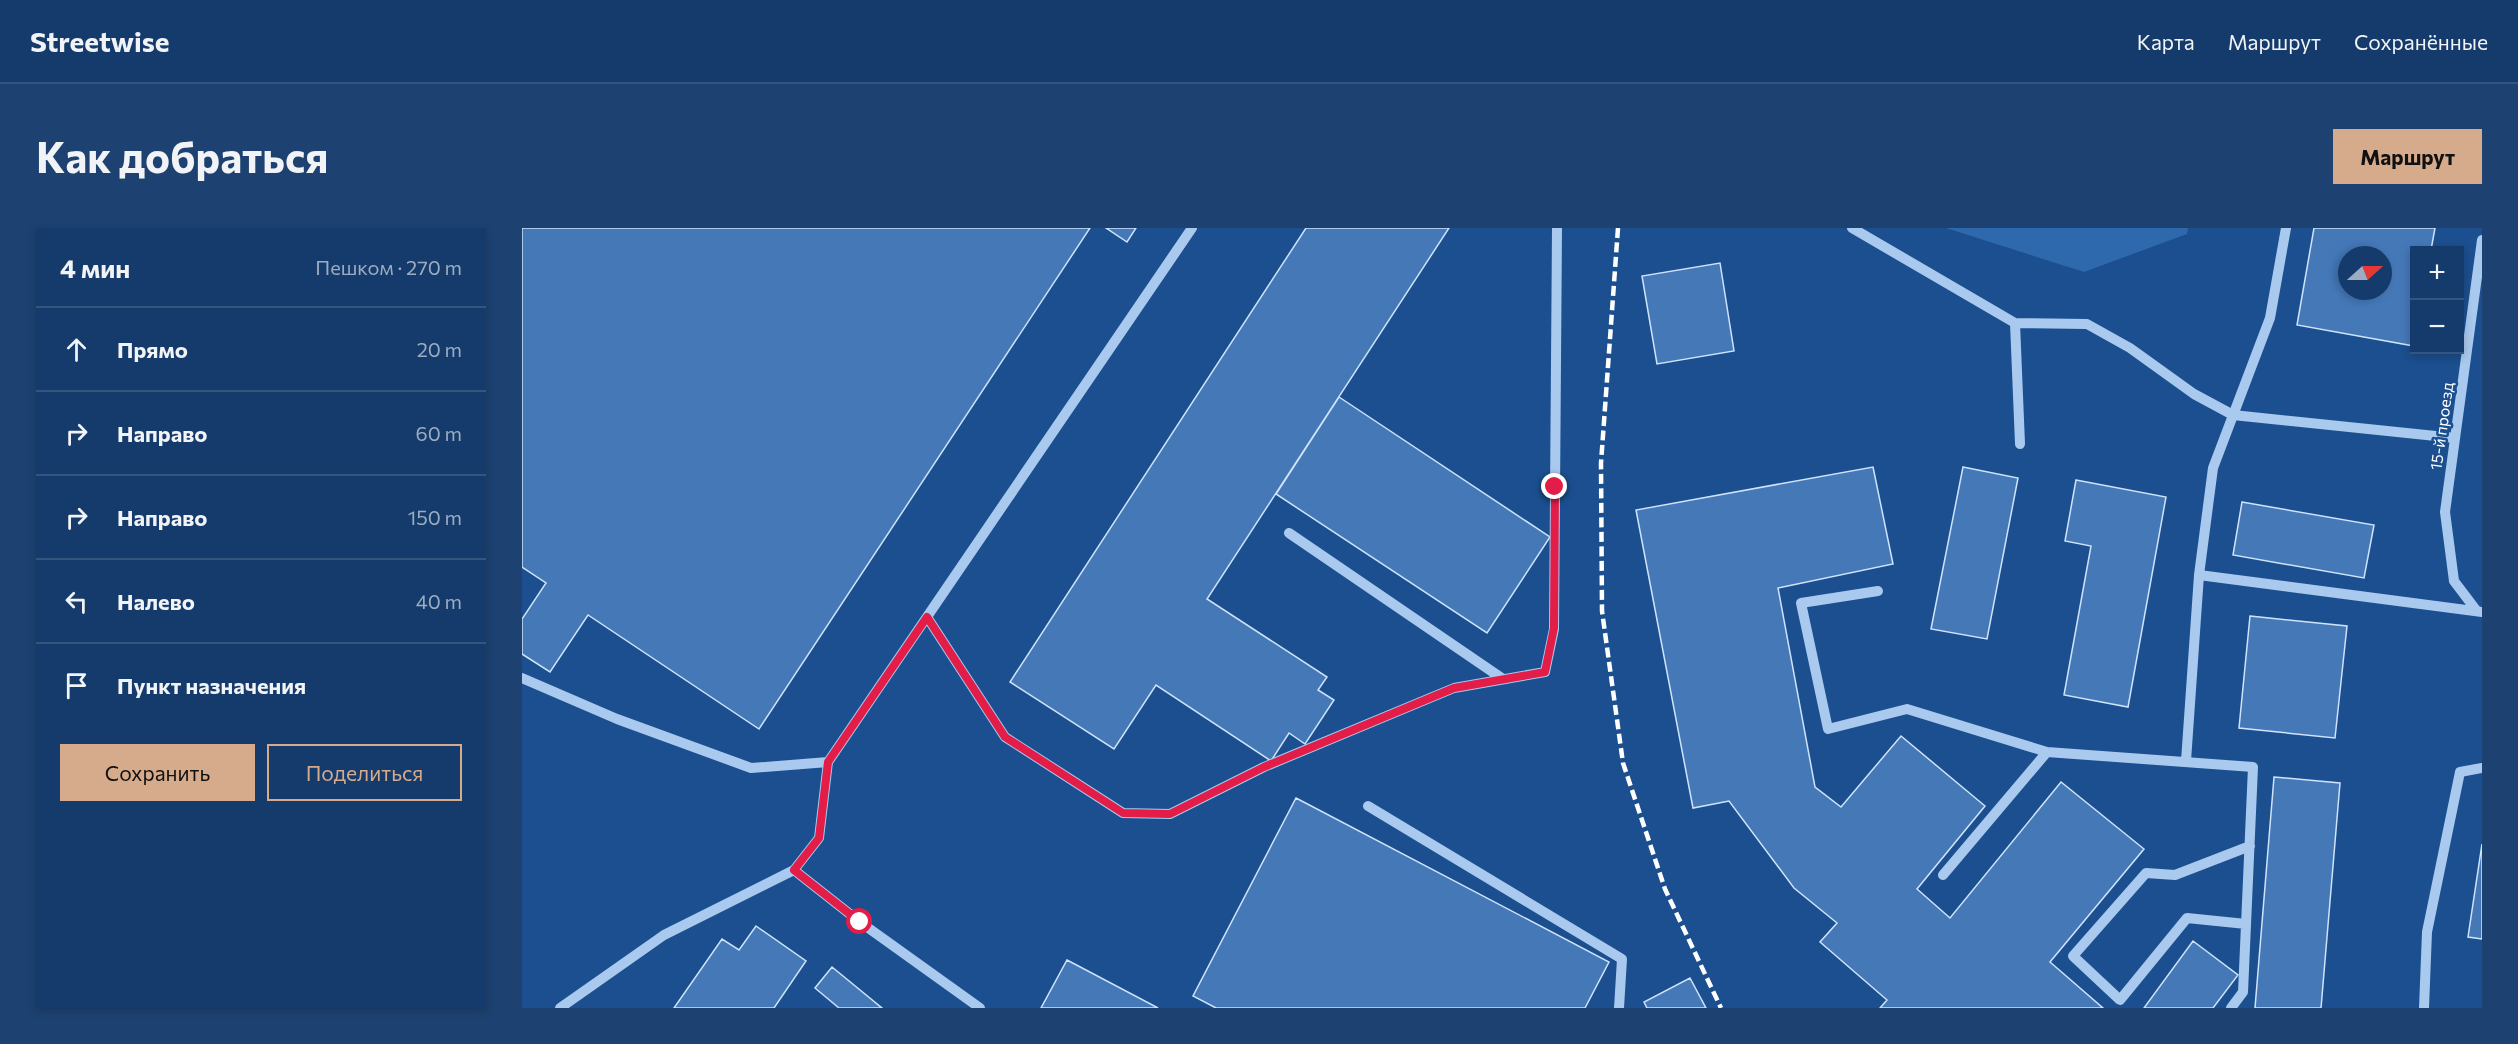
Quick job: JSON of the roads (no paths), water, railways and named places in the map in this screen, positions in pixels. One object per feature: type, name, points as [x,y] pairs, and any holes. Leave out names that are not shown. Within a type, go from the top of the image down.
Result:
[{"type":"street","points":[[560,1008],[664,935],[794,870],[819,838],[828,762],[1192,228]]},
{"type":"street","points":[[927,617],[1005,737],[1123,813],[1170,814],[1264,767],[1454,688],[1545,672],[1554,628],[1557,228]]},
{"type":"street","points":[[1852,228],[2015,323],[2087,324],[2130,348],[2194,394],[2233,415],[2455,438]]},
{"type":"street","points":[[2186,761],[2199,575],[2213,468],[2270,318],[2286,228]]},
{"type":"street","name":"15-й проезд","points":[[2479,611],[2454,581],[2445,512],[2482,240]]},
{"type":"street","points":[[2015,323],[2020,444]]},
{"type":"street","points":[[1289,533],[1503,679]]},
{"type":"street","points":[[2199,575],[2479,611]]},
{"type":"street","points":[[1878,591],[1801,603],[1828,729],[1907,709],[2047,752],[2253,767],[2243,992],[2231,1008]]},
{"type":"street","points":[[522,678],[617,719],[751,768],[828,762]]},
{"type":"street","points":[[1943,875],[2047,752]]},
{"type":"street","points":[[2424,1008],[2427,932],[2460,772],[2482,768]]},
{"type":"street","points":[[1368,806],[1622,959],[1619,1008]]},
{"type":"street","points":[[2246,924],[2187,918],[2120,1000],[2073,956],[2146,873],[2175,875],[2250,846]]},
{"type":"street","points":[[794,870],[860,922],[980,1008]]},
{"type":"railway","points":[[1618,228],[1601,463],[1602,611],[1623,763],[1665,889],[1721,1008]]}]
